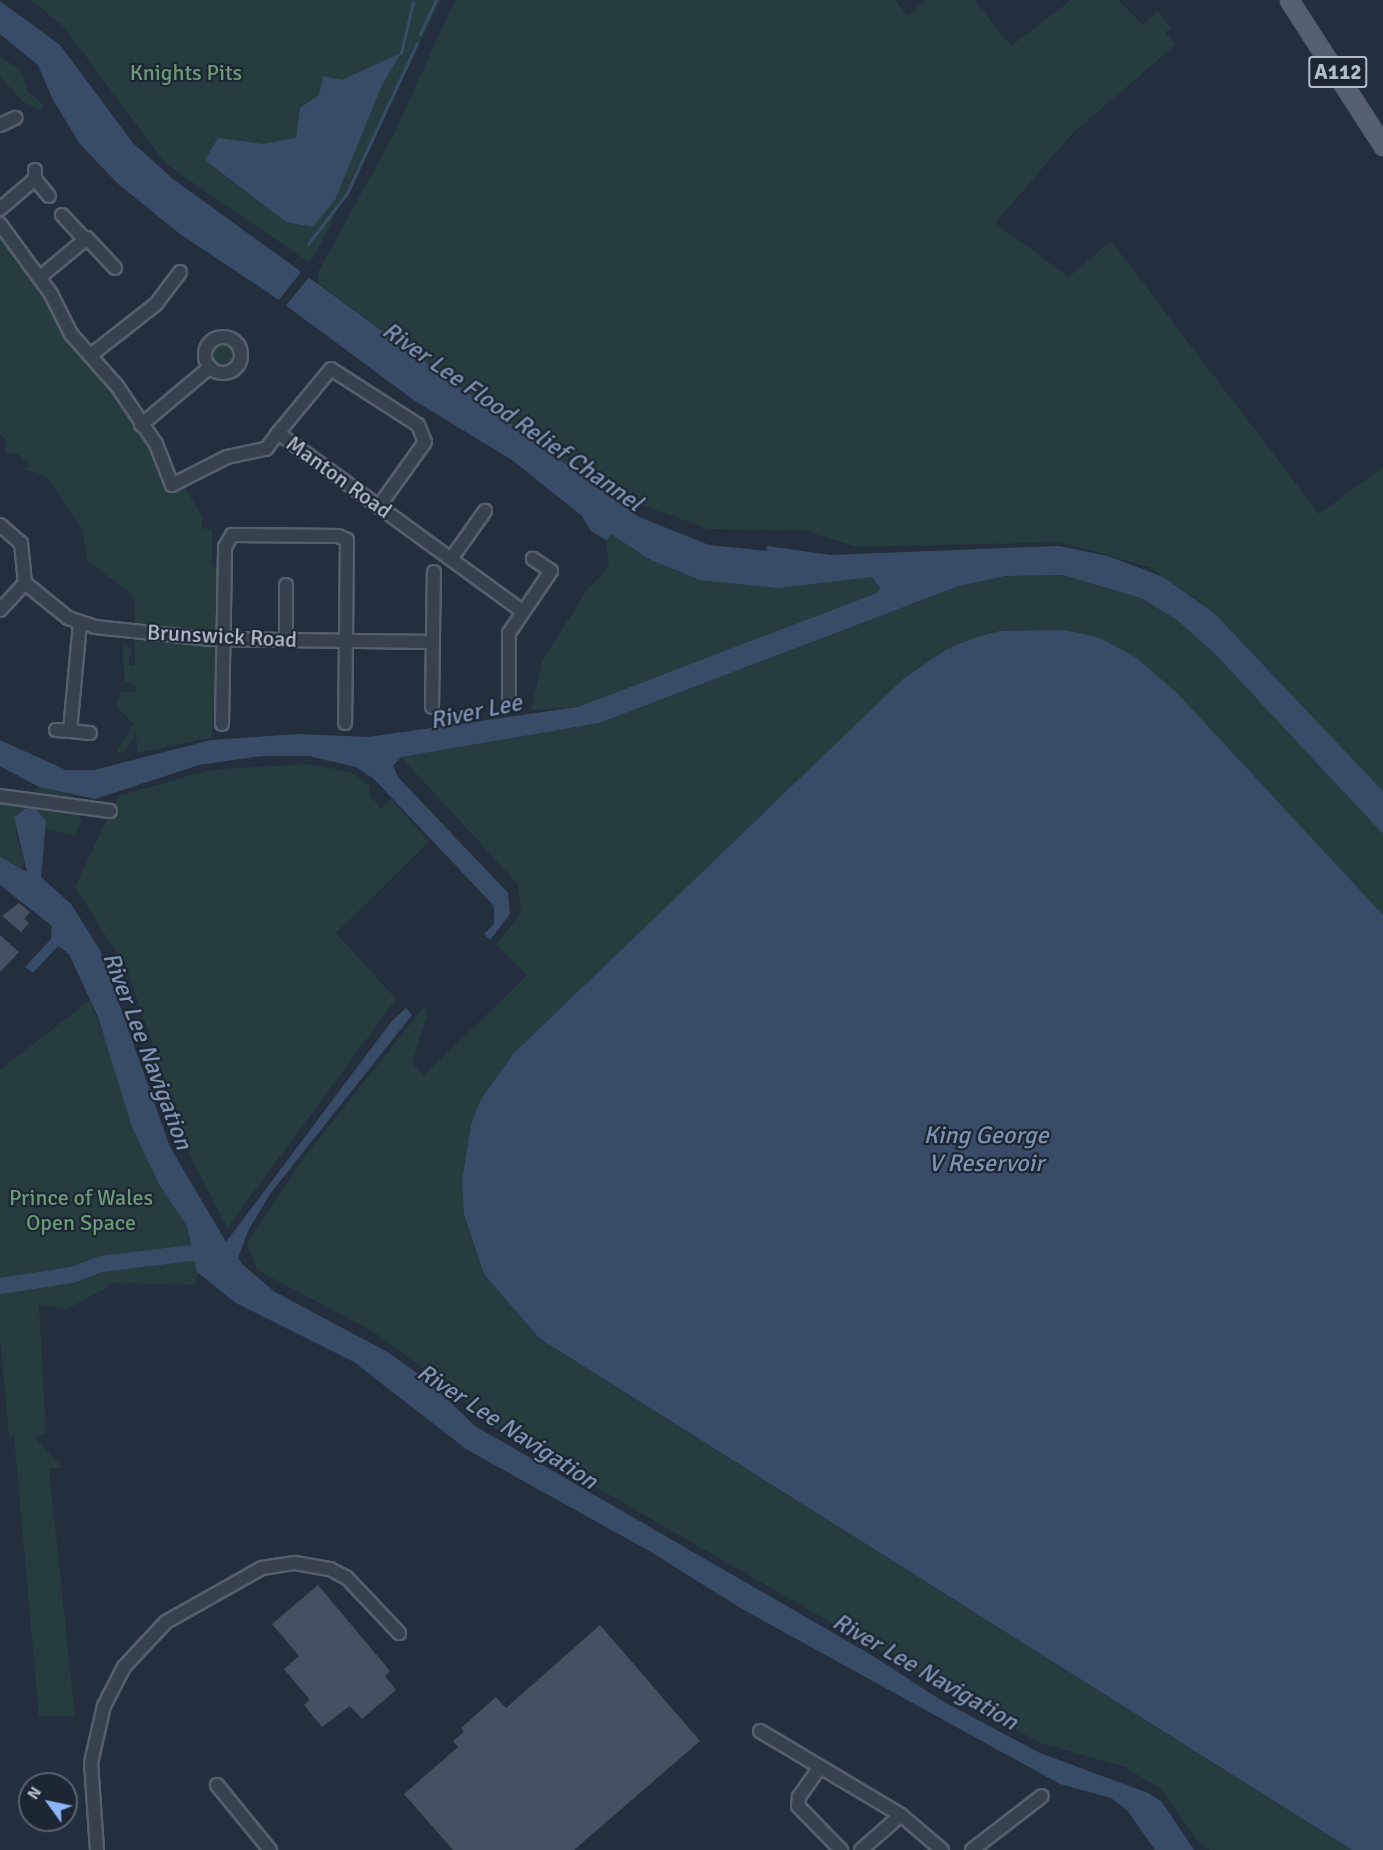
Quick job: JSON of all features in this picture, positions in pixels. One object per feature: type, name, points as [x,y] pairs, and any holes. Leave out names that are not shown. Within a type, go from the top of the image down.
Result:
[{"type":"main road","name":"A112","points":[[1289,0],[1383,146]]},
{"type":"street","points":[[0,125],[15,118]]},
{"type":"street","points":[[0,208],[35,175],[49,196]]},
{"type":"street","points":[[62,215],[116,268]]},
{"type":"street","name":"Manton Road","points":[[0,224],[40,277],[71,334],[91,355],[160,453],[171,485],[227,457],[266,449],[278,433],[521,610]]},
{"type":"street","points":[[40,277],[84,239]]},
{"type":"street","points":[[91,355],[156,304],[180,272]]},
{"type":"street","points":[[222,337],[241,340],[241,354],[235,369],[225,373],[210,367],[206,351],[211,342],[222,337]]},
{"type":"street","points":[[141,425],[210,367]]},
{"type":"street","points":[[278,433],[331,369],[418,426],[425,442],[379,506]]},
{"type":"street","points":[[451,559],[486,511]]},
{"type":"street","points":[[0,525],[21,543],[25,583],[0,610]]},
{"type":"street","points":[[222,724],[221,639],[227,538],[327,536],[347,540],[345,723]]},
{"type":"street","points":[[509,697],[506,648],[521,610],[551,571],[533,559]]},
{"type":"street","points":[[432,707],[434,572]]},
{"type":"street","name":"Brunswick Road","points":[[25,583],[40,599],[80,623],[221,639],[433,642]]},
{"type":"street","points":[[286,585],[286,640]]},
{"type":"street","points":[[70,731],[80,623]]},
{"type":"street","points":[[56,730],[90,733]]},
{"type":"street","points":[[0,796],[110,811]]},
{"type":"street","points":[[97,1850],[91,1763],[104,1706],[124,1667],[166,1622],[262,1568],[295,1563],[330,1569],[347,1578],[399,1633]]},
{"type":"street","points":[[760,1731],[901,1815],[942,1850]]},
{"type":"street","points":[[820,1767],[799,1797],[798,1806],[841,1850]]},
{"type":"street","points":[[217,1785],[270,1850]]},
{"type":"street","points":[[972,1850],[1042,1796]]},
{"type":"street","points":[[861,1850],[901,1815]]},
{"type":"green space","name":"Knights Pits","points":[[31,0],[441,0],[314,257],[307,261],[166,164],[64,27]]},
{"type":"green space","points":[[455,0],[895,0],[908,16],[925,0],[974,0],[1011,46],[1071,0],[1118,0],[1143,25],[1158,11],[1171,28],[1165,32],[1175,45],[1071,135],[995,223],[1069,277],[1111,241],[1319,514],[1383,467],[1383,791],[1214,613],[1149,567],[1061,542],[857,547],[803,530],[709,529],[642,505],[581,475],[319,284],[318,272],[395,132]]},
{"type":"green space","points":[[0,56],[21,71],[27,90],[43,105],[41,111],[22,101],[0,76]]},
{"type":"green space","points":[[0,232],[49,298],[61,330],[81,351],[85,364],[114,390],[148,439],[170,487],[185,488],[202,516],[202,528],[212,530],[212,565],[222,573],[212,737],[137,753],[136,731],[125,752],[116,753],[134,724],[116,706],[121,692],[136,692],[135,685],[125,682],[123,659],[123,642],[131,648],[129,665],[135,666],[135,597],[88,561],[81,527],[46,476],[27,470],[29,465],[19,454],[6,454],[5,439],[0,434]]},
{"type":"green space","points":[[220,345],[228,345],[235,352],[235,360],[228,367],[220,367],[213,360],[213,352]]},
{"type":"green space","points":[[611,533],[649,559],[872,577],[880,588],[877,593],[578,707],[531,710],[543,659],[589,587],[603,575],[609,562],[606,540]]},
{"type":"green space","points":[[1063,575],[1141,598],[1177,620],[1217,656],[1383,834],[1383,915],[1179,695],[903,679],[513,1054],[481,1099],[464,1214],[484,1274],[539,1338],[1352,1850],[1210,1850],[1198,1841],[1162,1790],[1125,1767],[1040,1743],[483,1422],[462,1398],[374,1332],[257,1270],[247,1243],[305,1156],[424,1007],[428,1012],[412,1063],[424,1076],[527,975],[496,944],[521,914],[518,884],[401,757],[599,723],[959,586],[1006,576]]},
{"type":"green space","points":[[305,764],[351,772],[369,785],[370,796],[381,808],[391,799],[429,842],[336,933],[396,999],[227,1228],[190,1155],[127,969],[75,887],[118,796],[210,770]]},
{"type":"green space","points":[[39,787],[73,796],[64,805],[79,813],[81,822],[74,835],[45,829],[46,821],[34,807],[15,831],[25,864],[18,870],[0,857],[0,800],[24,800]]},
{"type":"green space","name":"Prince of Wales Open Space","points":[[90,1000],[160,1186],[187,1226],[198,1273],[195,1285],[115,1283],[67,1309],[39,1305],[46,1434],[34,1438],[62,1467],[49,1469],[75,1716],[39,1716],[14,1437],[9,1436],[0,1338],[0,1070]]},
{"type":"water","points":[[0,1],[60,45],[133,143],[173,179],[639,517],[709,545],[766,551],[767,546],[831,555],[1059,546],[1108,556],[1163,577],[1214,613],[1383,791],[1383,834],[1217,656],[1177,620],[1141,598],[1063,575],[1006,576],[959,586],[599,723],[401,757],[393,766],[398,777],[508,893],[510,914],[490,940],[484,934],[494,924],[494,906],[374,779],[356,767],[309,756],[262,756],[199,765],[95,799],[39,787],[0,766],[0,740],[66,770],[94,770],[211,740],[299,734],[368,737],[578,707],[877,593],[880,588],[872,577],[778,588],[700,580],[649,559],[611,534],[606,540],[591,531],[582,516],[512,460],[415,401],[269,293],[180,234],[117,183],[80,144],[53,100],[38,65],[0,34]]},
{"type":"water","points":[[401,53],[382,85],[335,200],[313,227],[286,222],[205,160],[218,138],[263,144],[296,138],[300,108],[319,95],[323,76],[342,80]]},
{"type":"water","name":"King George V Reservoir","points":[[1065,630],[1100,638],[1137,658],[1179,695],[1383,915],[1383,1850],[1352,1850],[539,1338],[484,1274],[464,1214],[462,1181],[471,1125],[481,1099],[513,1054],[903,679],[947,649],[977,637],[1000,631]]},
{"type":"water","points":[[28,807],[34,807],[46,821],[41,877],[71,904],[100,950],[170,1147],[226,1242],[391,1022],[406,1008],[412,1015],[270,1194],[249,1229],[238,1258],[242,1264],[275,1292],[389,1353],[428,1381],[475,1426],[873,1656],[944,1702],[1040,1753],[1148,1793],[1162,1802],[1194,1850],[1155,1850],[1127,1810],[1111,1798],[1060,1784],[742,1609],[651,1552],[466,1449],[354,1362],[236,1303],[197,1272],[187,1226],[160,1186],[132,1127],[98,1017],[69,954],[58,946],[33,973],[25,967],[51,939],[52,926],[0,885],[0,857],[27,872],[14,817]]},
{"type":"pier","points":[[302,271],[310,276],[284,308],[277,302]]},
{"type":"building","points":[[19,903],[30,912],[24,919],[29,923],[21,932],[2,916]]},
{"type":"building","points":[[0,935],[19,952],[0,972]]},
{"type":"building","points":[[318,1585],[390,1671],[385,1676],[396,1690],[362,1719],[350,1706],[322,1727],[304,1705],[310,1700],[284,1669],[299,1656],[272,1624]]},
{"type":"building","points":[[600,1625],[700,1741],[574,1850],[453,1850],[404,1794],[458,1747],[453,1741],[464,1732],[461,1728],[496,1697],[506,1708]]},
{"type":"waterway","points":[[420,34],[436,0]]},
{"type":"waterway","points":[[401,53],[413,2]]},
{"type":"waterway","points":[[308,244],[347,193],[417,43]]},
{"type":"waterway","points":[[0,1286],[72,1275],[101,1264],[209,1251]]},
{"type":"water label","name":"River Lee Flood Relief Channel","points":[[512,417]]},
{"type":"water label","name":"River Lee","points":[[476,712]]},
{"type":"water label","name":"River Lee Navigation","points":[[147,1051]]},
{"type":"water label","name":"River Lee Navigation","points":[[507,1427]]},
{"type":"water label","name":"River Lee Navigation","points":[[925,1672]]}]
